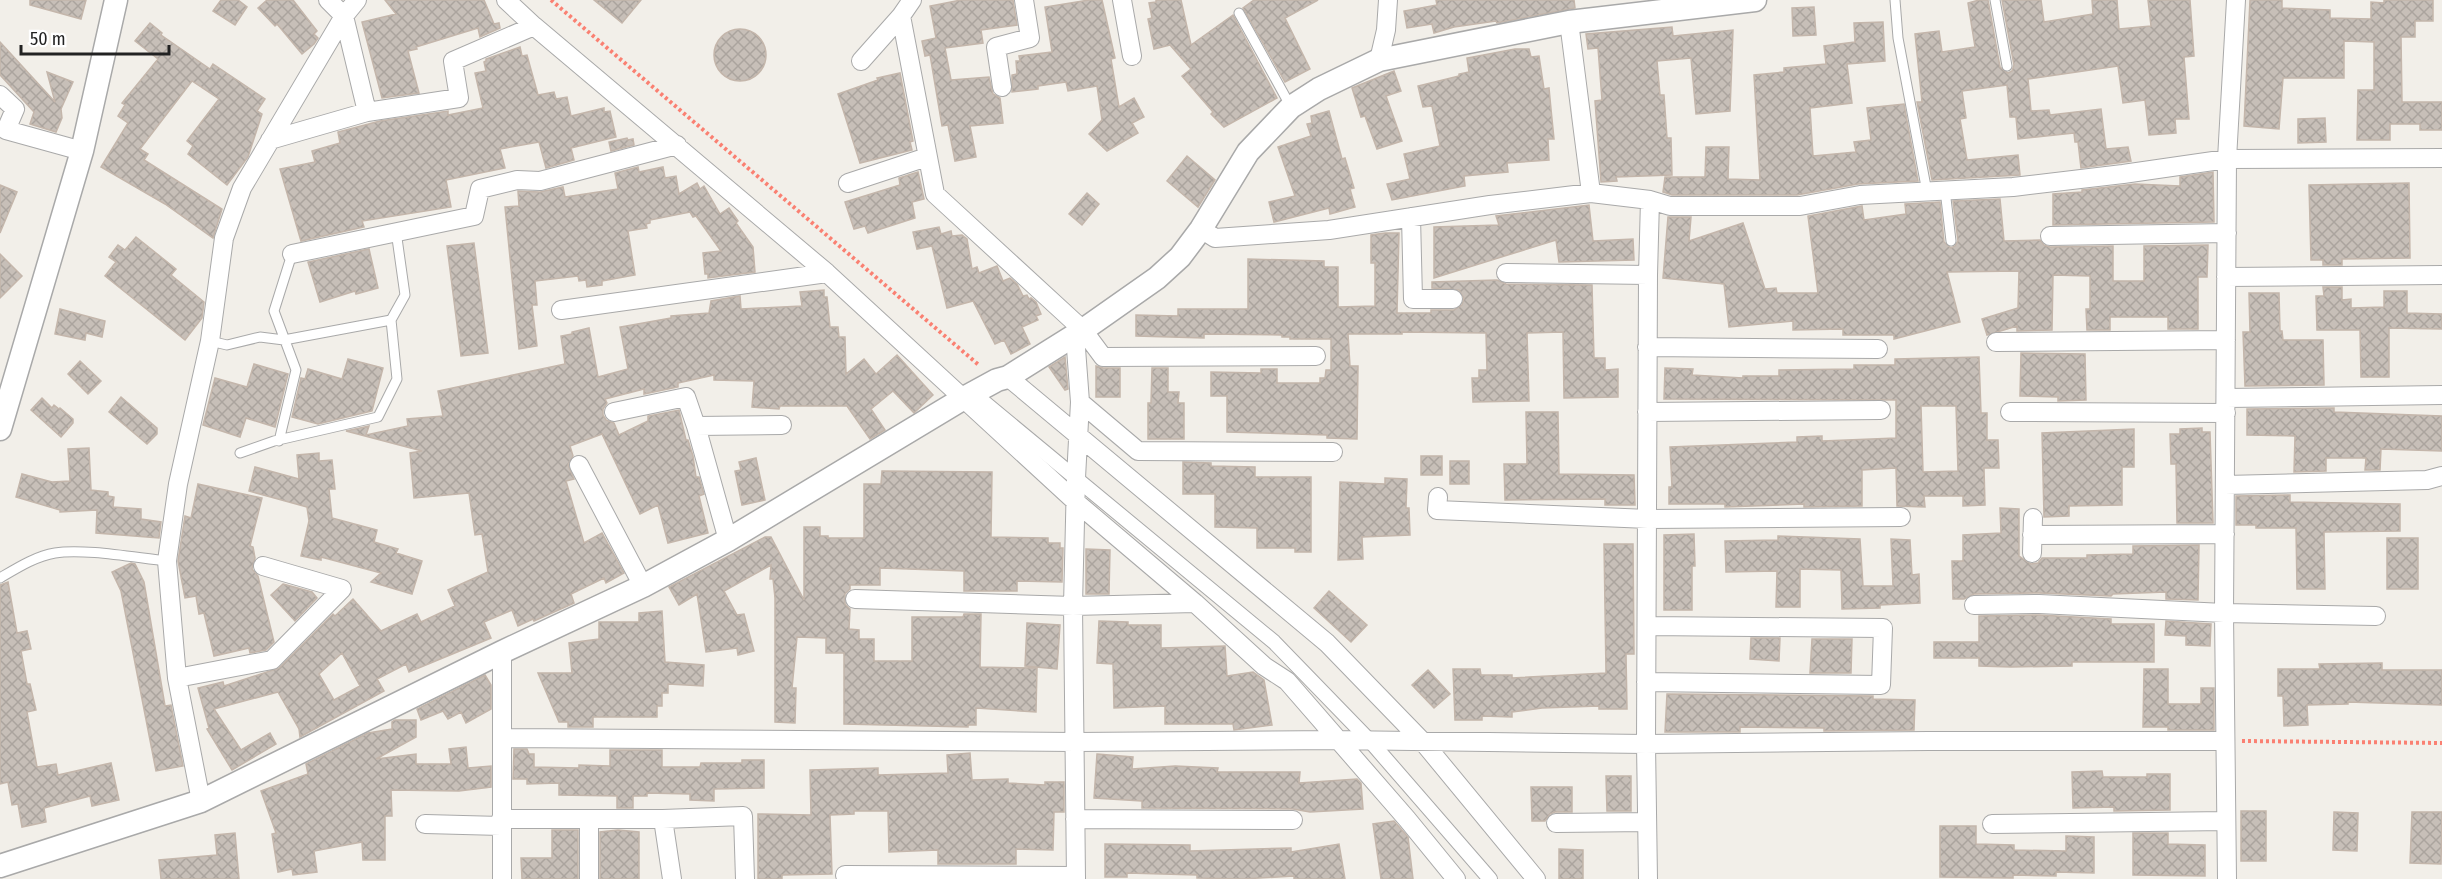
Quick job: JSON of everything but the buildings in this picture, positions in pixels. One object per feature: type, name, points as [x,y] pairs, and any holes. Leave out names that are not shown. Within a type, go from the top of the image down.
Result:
[{"type":"street","points":[[0,429],[82,152],[116,0]]},
{"type":"street","points":[[328,0],[344,16],[367,112]]},
{"type":"street","points":[[201,801],[177,678],[167,561],[177,484],[210,341],[224,238],[242,188],[344,16],[357,0]]},
{"type":"street","points":[[507,0],[534,26],[677,145],[969,396],[1076,478],[1274,642],[1371,742],[1490,879]]},
{"type":"street","points":[[1002,87],[996,47],[1030,38],[1024,0]]},
{"type":"street","points":[[1122,0],[1131,56]]},
{"type":"street","points":[[1379,60],[1386,30],[1388,0]]},
{"type":"street","points":[[0,867],[201,801],[502,652],[643,586],[728,540],[1079,333],[1157,278],[1180,257],[1201,229],[1248,152],[1291,107],[1319,89],[1379,60],[1569,22],[1755,0]]},
{"type":"street","points":[[2227,879],[2224,613],[2227,159],[2236,0]]},
{"type":"street","points":[[861,61],[908,5]]},
{"type":"street","points":[[908,5],[927,157],[935,194],[1103,357],[1316,356]]},
{"type":"street","points":[[1569,22],[1591,193]]},
{"type":"street","points":[[270,140],[367,112],[459,98],[453,61],[534,26]]},
{"type":"street","points":[[0,95],[15,109],[3,136],[82,152]]},
{"type":"street","points":[[292,254],[474,216],[480,189],[517,180],[540,181],[677,145]]},
{"type":"street","points":[[848,183],[927,157]]},
{"type":"street","points":[[1201,229],[1215,238],[1329,230],[1591,193],[1650,200],[1670,206],[1800,206],[1860,195],[2024,186],[2227,159],[2442,158]]},
{"type":"street","points":[[1648,879],[1646,682],[1650,200]]},
{"type":"street","points":[[1411,217],[1413,299],[1452,299]]},
{"type":"street","points":[[2050,236],[2227,233]]},
{"type":"street","points":[[561,310],[826,273]]},
{"type":"street","points":[[1506,273],[1648,275]]},
{"type":"street","points":[[2226,277],[2442,275]]},
{"type":"street","points":[[845,876],[1076,878],[1073,606],[1080,402],[1079,333]]},
{"type":"street","points":[[1996,342],[2226,340]]},
{"type":"street","points":[[1647,347],[1878,349]]},
{"type":"street","points":[[1002,378],[1078,435],[1328,643],[1423,742],[1536,879]]},
{"type":"street","points":[[2010,412],[2226,405],[2442,394]]},
{"type":"street","points":[[969,396],[1077,503],[1195,603],[1264,666],[1287,681],[1456,879]]},
{"type":"street","points":[[614,412],[686,397],[728,540]]},
{"type":"street","points":[[1080,402],[1138,451],[1333,452]]},
{"type":"street","points":[[1647,412],[1881,410]]},
{"type":"street","points":[[696,426],[782,425]]},
{"type":"street","points":[[579,465],[643,586]]},
{"type":"street","points":[[2225,485],[2427,480],[2442,476]]},
{"type":"street","points":[[1438,497],[1437,510],[1647,519],[1901,517]]},
{"type":"street","points":[[2032,535],[2225,534]]},
{"type":"street","points":[[177,678],[272,660],[342,589],[263,566]]},
{"type":"street","points":[[855,599],[1073,606],[1195,603]]},
{"type":"street","points":[[1974,605],[2039,604],[2224,613],[2376,615]]},
{"type":"street","points":[[1646,682],[1881,685],[1883,628],[1647,626]]},
{"type":"street","points":[[502,652],[502,879]]},
{"type":"street","points":[[502,738],[1075,742],[1337,740],[1646,744],[2224,741]]},
{"type":"street","points":[[425,824],[743,816],[745,879]]},
{"type":"street","points":[[663,819],[672,879]]},
{"type":"street","points":[[1075,819],[1293,820]]},
{"type":"street","points":[[589,820],[589,879]]},
{"type":"street","points":[[1992,824],[2226,821]]},
{"type":"street","points":[[1556,823],[1647,822]]},
{"type":"lane","points":[[1895,0],[1898,38],[1936,191],[1951,241]]},
{"type":"lane","points":[[1995,0],[2007,66]]},
{"type":"lane","points":[[1239,13],[1291,107]]},
{"type":"lane","points":[[240,453],[378,417],[397,379],[391,320],[405,294],[396,231]]},
{"type":"lane","points":[[279,441],[296,370],[274,311],[292,254]]},
{"type":"lane","points":[[210,341],[227,345],[260,337],[284,340],[391,320]]},
{"type":"lane","points":[[0,578],[30,562],[55,553],[81,553],[167,561]]},
{"type":"path","points":[[551,0],[1002,378]]},
{"type":"path","points":[[2224,741],[2442,743]]}]
